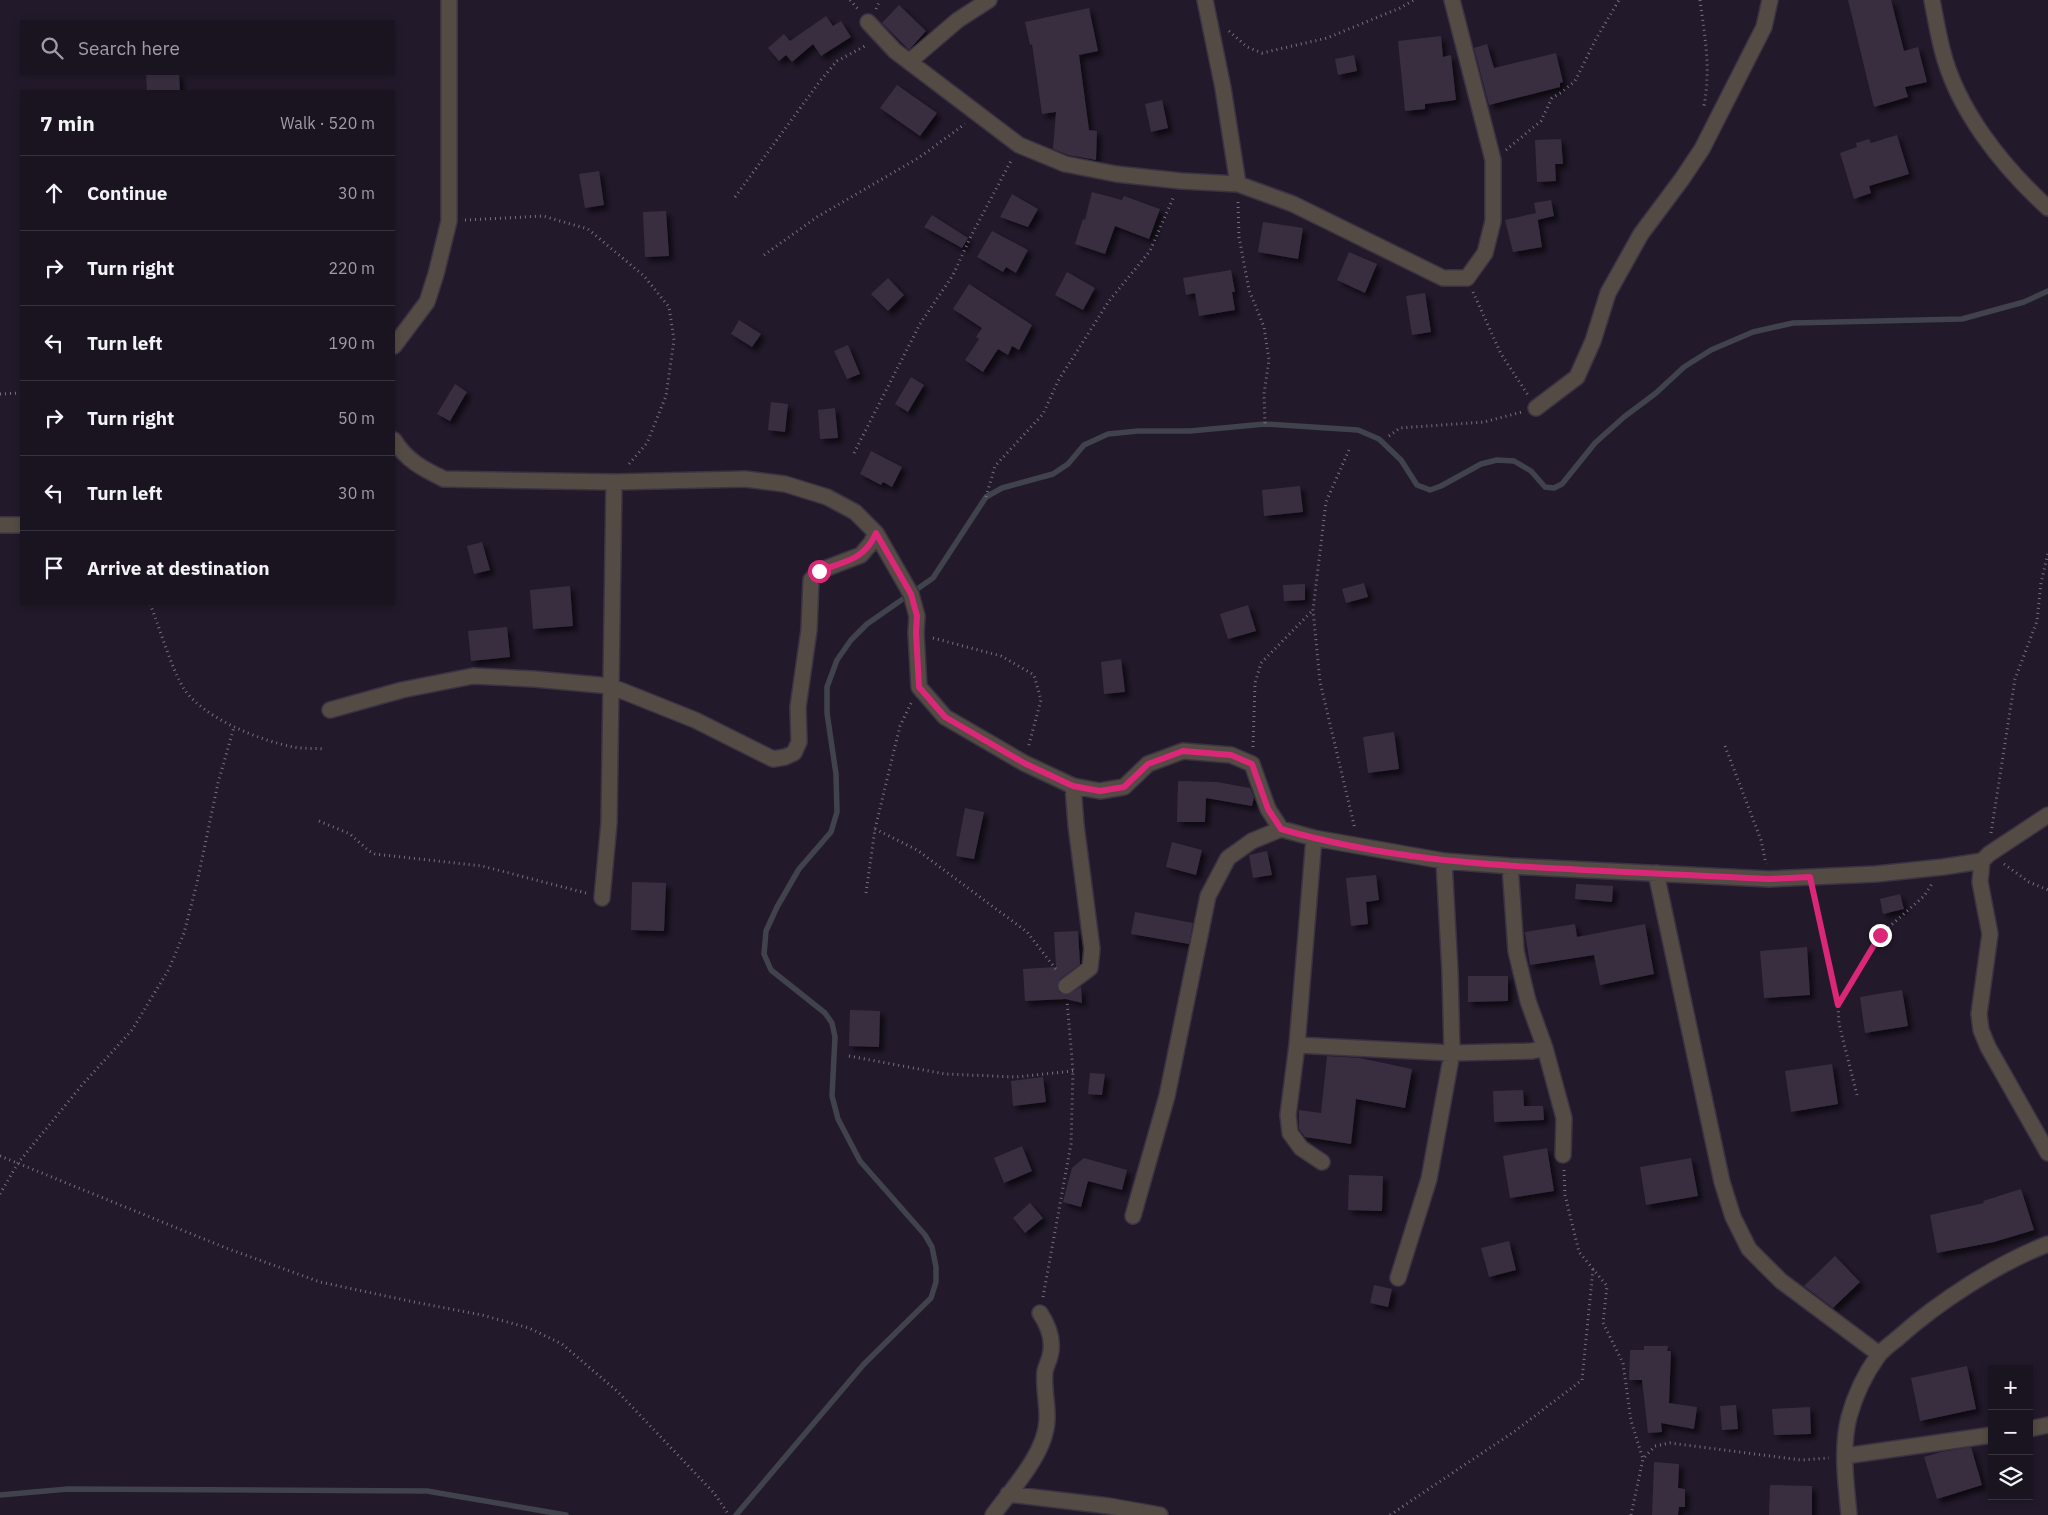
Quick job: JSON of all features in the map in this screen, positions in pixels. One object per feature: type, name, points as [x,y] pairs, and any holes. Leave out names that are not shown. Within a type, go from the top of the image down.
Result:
[{"type":"street","points":[[395,345],[427,302],[449,220],[449,0]]},
{"type":"street","points":[[910,62],[958,20],[989,0]]},
{"type":"street","points":[[868,22],[895,51],[1019,145],[1065,164],[1116,174],[1180,181],[1238,184],[1293,204],[1442,278],[1467,278],[1485,253],[1493,221],[1493,160],[1452,0]]},
{"type":"street","points":[[1536,408],[1577,377],[1593,340],[1608,293],[1641,234],[1702,149],[1764,27],[1770,0]]},
{"type":"street","points":[[1932,0],[1942,50],[1959,93],[1984,138],[2021,183],[2048,208]]},
{"type":"street","points":[[1207,6],[1238,184]]},
{"type":"street","points":[[395,442],[399,449],[419,468],[444,478],[614,482],[745,479],[785,484],[827,497],[856,512],[876,533],[911,594],[917,616],[919,687],[945,717],[1024,763],[1073,786],[1100,791],[1124,787],[1148,764],[1183,751],[1231,755],[1252,764],[1268,809],[1281,829]]},
{"type":"street","points":[[602,898],[610,823],[610,686],[614,482]]},
{"type":"street","points":[[0,526],[20,525]]},
{"type":"street","points":[[330,710],[402,690],[473,676],[610,686],[695,720],[773,759],[785,757],[794,754],[799,742],[798,707],[809,630],[811,580],[819,571],[861,555],[872,544],[876,533]]},
{"type":"street","points":[[1066,986],[1090,968],[1092,949],[1073,786]]},
{"type":"street","points":[[1132,1216],[1167,1096],[1208,896],[1228,858],[1252,841],[1281,829],[1314,838],[1444,861],[1769,879],[1876,874],[1943,867],[1986,857],[2048,815]]},
{"type":"street","points":[[1314,838],[1297,1045],[1288,1115],[1290,1133],[1301,1148],[1322,1162]]},
{"type":"street","points":[[1986,857],[1980,882],[1990,934],[1979,1014],[1980,1030],[2048,1153]]},
{"type":"street","points":[[1398,1278],[1429,1179],[1452,1053],[1444,861]]},
{"type":"street","points":[[1510,866],[1516,951],[1528,1001],[1545,1048],[1564,1118],[1563,1155]]},
{"type":"street","points":[[1656,873],[1722,1182],[1733,1217],[1749,1249],[1781,1281],[1879,1354]]},
{"type":"street","points":[[1297,1045],[1452,1053],[1532,1052],[1545,1048]]},
{"type":"street","points":[[1849,1515],[1845,1456],[1848,1418],[1858,1390],[1879,1354],[1920,1318],[2028,1251],[2048,1244]]},
{"type":"street","points":[[993,1515],[1044,1439],[1048,1419],[1044,1386],[1045,1370],[1052,1345],[1046,1322],[1040,1313]]},
{"type":"street","points":[[2033,1428],[2048,1425]]},
{"type":"street","points":[[1845,1456],[1988,1436]]},
{"type":"street","points":[[1008,1494],[1110,1506],[1160,1515]]},
{"type":"path","points":[[1207,6],[1247,47],[1262,53],[1328,38],[1400,8],[1414,0]]},
{"type":"path","points":[[1493,160],[1541,121],[1552,98],[1575,81],[1596,39],[1619,0]]},
{"type":"path","points":[[1700,0],[1707,54],[1708,82],[1703,107]]},
{"type":"path","points":[[735,197],[820,81],[837,62],[881,37]]},
{"type":"path","points":[[764,255],[817,217],[920,157],[977,115]]},
{"type":"path","points":[[854,453],[920,324],[953,275],[971,236],[1019,145]]},
{"type":"path","points":[[986,497],[995,466],[1043,414],[1058,381],[1109,301],[1150,251],[1180,181]]},
{"type":"path","points":[[1238,184],[1239,237],[1249,290],[1264,327],[1269,360],[1264,394],[1265,424]]},
{"type":"path","points":[[449,220],[543,216],[588,229],[644,276],[669,307],[674,340],[666,396],[647,443],[614,482]]},
{"type":"path","points":[[1389,436],[1400,428],[1484,422],[1536,408],[1502,354],[1467,278]]},
{"type":"path","points":[[0,394],[20,393]]},
{"type":"path","points":[[1349,450],[1326,502],[1314,610],[1320,682],[1360,847]]},
{"type":"path","points":[[2048,553],[2041,583],[2037,621],[2015,679],[1986,857],[2029,882],[2048,890]]},
{"type":"path","points":[[150,605],[178,676],[185,689],[196,702],[234,727],[294,747],[324,749]]},
{"type":"path","points":[[1252,764],[1255,683],[1261,663],[1314,610]]},
{"type":"path","points":[[916,632],[1001,656],[1034,675],[1041,700],[1024,763]]},
{"type":"path","points":[[866,893],[875,829],[900,726],[919,687]]},
{"type":"path","points":[[0,1194],[18,1163],[82,1085],[132,1030],[169,969],[184,933],[218,783],[234,727]]},
{"type":"path","points":[[1725,746],[1761,840],[1769,879]]},
{"type":"path","points":[[319,821],[350,834],[368,851],[375,854],[482,866],[602,898]]},
{"type":"path","points":[[875,829],[917,850],[1026,932],[1054,964],[1066,986],[1073,1071],[1071,1144],[1049,1253],[1040,1313]]},
{"type":"path","points":[[1838,1005],[1880,935],[1924,896],[1943,867]]},
{"type":"path","points":[[1810,877],[1838,1005],[1839,1024],[1857,1095]]},
{"type":"path","points":[[849,1056],[945,1074],[1016,1077],[1073,1071]]},
{"type":"path","points":[[1563,1155],[1565,1195],[1578,1252],[1607,1286],[1603,1323],[1623,1363],[1631,1420],[1643,1459]]},
{"type":"path","points":[[0,1156],[226,1248],[320,1282],[482,1315],[529,1328],[562,1344],[617,1391],[714,1493],[729,1515]]},
{"type":"path","points":[[1390,1515],[1515,1431],[1582,1380],[1593,1269]]},
{"type":"path","points":[[1631,1515],[1631,1506],[1643,1459],[1655,1446],[1670,1442],[1801,1460],[1845,1456]]},
{"type":"building","points":[[1848,0],[1891,0],[1904,51],[1918,47],[1927,82],[1905,87],[1908,97],[1874,107]]},
{"type":"building","points":[[899,5],[926,31],[909,50],[882,23]]},
{"type":"building","points":[[1089,8],[1098,51],[1079,55],[1089,130],[1097,131],[1096,160],[1068,155],[1053,149],[1056,112],[1042,114],[1032,44],[1030,45],[1025,22]]},
{"type":"building","points":[[826,16],[833,26],[841,21],[851,37],[821,56],[813,44],[792,62],[786,55],[779,61],[768,48],[784,34],[790,41]]},
{"type":"building","points":[[1441,36],[1443,57],[1451,55],[1456,100],[1425,104],[1425,109],[1405,111],[1398,41]]},
{"type":"building","points":[[1487,44],[1494,68],[1556,53],[1563,82],[1560,83],[1560,87],[1489,105],[1474,48]]},
{"type":"building","points":[[1354,55],[1357,71],[1338,75],[1335,59]]},
{"type":"building","points":[[146,75],[179,75],[180,90],[147,90]]},
{"type":"building","points":[[897,85],[937,113],[920,136],[880,108]]},
{"type":"building","points":[[1162,100],[1168,128],[1151,132],[1145,104]]},
{"type":"building","points":[[1897,135],[1909,174],[1869,186],[1871,193],[1854,199],[1840,153],[1857,147],[1856,143],[1869,139],[1871,143]]},
{"type":"building","points":[[1561,139],[1563,164],[1555,164],[1556,181],[1537,182],[1535,140]]},
{"type":"building","points":[[599,171],[604,205],[585,208],[579,174]]},
{"type":"building","points":[[1092,192],[1122,200],[1124,196],[1160,209],[1149,239],[1115,226],[1105,254],[1075,244],[1083,219],[1085,220]]},
{"type":"building","points":[[1012,194],[1038,209],[1028,227],[1000,217]]},
{"type":"building","points":[[1551,200],[1554,216],[1538,220],[1542,247],[1513,252],[1505,220],[1536,213],[1534,203]]},
{"type":"building","points":[[666,211],[669,256],[645,257],[643,212]]},
{"type":"building","points":[[932,215],[968,238],[962,248],[924,227]]},
{"type":"building","points":[[1263,222],[1303,228],[1298,259],[1258,252]]},
{"type":"building","points":[[992,231],[1028,250],[1016,273],[1006,267],[1003,272],[977,257]]},
{"type":"building","points":[[1349,252],[1377,264],[1365,293],[1337,280]]},
{"type":"building","points":[[1231,270],[1235,292],[1232,292],[1235,310],[1199,316],[1195,293],[1186,295],[1183,278]]},
{"type":"building","points":[[1067,272],[1095,288],[1083,310],[1055,295]]},
{"type":"building","points":[[888,278],[904,295],[888,311],[871,294]]},
{"type":"building","points":[[969,284],[1032,325],[1019,350],[1012,346],[1008,355],[998,349],[983,372],[965,360],[979,339],[976,337],[982,328],[953,309]]},
{"type":"building","points":[[1425,293],[1431,332],[1412,335],[1406,296]]},
{"type":"building","points":[[739,320],[761,334],[752,347],[731,334]]},
{"type":"building","points":[[848,345],[860,374],[847,379],[834,351]]},
{"type":"building","points":[[911,377],[924,385],[908,412],[895,404]]},
{"type":"building","points":[[455,384],[467,392],[450,421],[437,414]]},
{"type":"building","points":[[771,402],[788,404],[785,432],[768,430]]},
{"type":"building","points":[[835,408],[838,438],[820,439],[818,410]]},
{"type":"building","points":[[871,451],[902,467],[892,487],[883,482],[881,485],[860,474]]},
{"type":"building","points":[[1300,486],[1303,512],[1264,516],[1262,490]]},
{"type":"building","points":[[482,542],[490,570],[474,574],[467,546]]},
{"type":"building","points":[[1364,583],[1368,597],[1346,603],[1342,589]]},
{"type":"building","points":[[1305,584],[1305,600],[1284,601],[1283,585]]},
{"type":"building","points":[[570,586],[573,626],[533,629],[530,590]]},
{"type":"building","points":[[1248,605],[1256,631],[1228,639],[1220,614]]},
{"type":"building","points":[[507,627],[510,657],[471,661],[468,631]]},
{"type":"building","points":[[1121,659],[1125,692],[1104,694],[1101,662]]},
{"type":"building","points":[[1394,732],[1399,769],[1368,773],[1363,737]]},
{"type":"building","points":[[1178,781],[1217,782],[1250,788],[1254,797],[1252,806],[1206,798],[1205,822],[1177,822]]},
{"type":"building","points":[[965,808],[984,812],[974,859],[956,856]]},
{"type":"building","points":[[1172,842],[1202,850],[1196,875],[1166,867]]},
{"type":"building","points":[[1267,851],[1272,875],[1253,878],[1249,855]]},
{"type":"building","points":[[1376,875],[1379,900],[1366,902],[1368,924],[1351,926],[1346,878]]},
{"type":"building","points":[[632,882],[666,883],[664,931],[631,930]]},
{"type":"building","points":[[1576,884],[1613,886],[1612,902],[1575,899]]},
{"type":"building","points":[[1900,894],[1904,909],[1883,914],[1880,899]]},
{"type":"building","points":[[1135,912],[1193,923],[1189,944],[1131,934]]},
{"type":"building","points":[[1575,924],[1577,937],[1645,924],[1654,974],[1600,985],[1594,955],[1530,965],[1525,932]]},
{"type":"building","points":[[1078,931],[1080,964],[1060,979],[1057,987],[1059,992],[1067,995],[1081,987],[1082,1003],[1066,999],[1025,1001],[1023,969],[1056,967],[1054,932]]},
{"type":"building","points":[[1807,947],[1810,995],[1764,998],[1760,951]]},
{"type":"building","points":[[1468,976],[1508,976],[1508,1001],[1468,1002]]},
{"type":"building","points":[[1902,990],[1908,1026],[1865,1033],[1860,997]]},
{"type":"building","points":[[850,1010],[880,1011],[879,1047],[849,1046]]},
{"type":"building","points":[[1327,1056],[1360,1058],[1412,1069],[1405,1108],[1356,1099],[1351,1144],[1305,1137],[1299,1129],[1299,1110],[1321,1113]]},
{"type":"building","points":[[1832,1064],[1838,1104],[1791,1112],[1785,1071]]},
{"type":"building","points":[[1090,1073],[1105,1074],[1102,1095],[1088,1094]]},
{"type":"building","points":[[1043,1077],[1046,1102],[1013,1106],[1011,1081]]},
{"type":"building","points":[[1523,1090],[1524,1106],[1543,1106],[1544,1120],[1494,1122],[1493,1091]]},
{"type":"building","points":[[1022,1146],[1032,1171],[1004,1183],[994,1158]]},
{"type":"building","points":[[1547,1148],[1554,1191],[1510,1198],[1503,1156]]},
{"type":"building","points":[[1084,1158],[1127,1170],[1122,1190],[1088,1181],[1081,1207],[1063,1202],[1072,1168]]},
{"type":"building","points":[[1691,1158],[1698,1196],[1646,1205],[1640,1167]]},
{"type":"building","points":[[1349,1175],[1383,1176],[1382,1211],[1348,1210]]},
{"type":"building","points":[[2021,1189],[2034,1230],[1994,1242],[1937,1253],[1930,1215],[1984,1203],[1983,1201]]},
{"type":"building","points":[[1030,1203],[1043,1218],[1025,1233],[1013,1218]]},
{"type":"building","points":[[1509,1241],[1516,1270],[1489,1277],[1481,1248]]},
{"type":"building","points":[[1835,1256],[1860,1282],[1833,1308],[1804,1286]]},
{"type":"building","points":[[1374,1285],[1392,1289],[1388,1307],[1370,1303]]},
{"type":"building","points":[[1644,1346],[1668,1346],[1667,1351],[1671,1351],[1669,1403],[1697,1407],[1694,1429],[1661,1423],[1662,1432],[1648,1433],[1642,1380],[1629,1380],[1630,1350],[1644,1350]]},
{"type":"building","points":[[1967,1366],[1976,1409],[1920,1421],[1911,1378]]},
{"type":"building","points":[[1736,1405],[1738,1429],[1722,1430],[1720,1406]]},
{"type":"building","points":[[1810,1407],[1811,1434],[1774,1435],[1772,1409]]},
{"type":"building","points":[[1971,1447],[1982,1485],[1937,1499],[1924,1457]]},
{"type":"building","points":[[1654,1462],[1679,1464],[1678,1488],[1685,1489],[1685,1507],[1679,1507],[1678,1515],[1652,1515]]},
{"type":"building","points":[[1770,1485],[1812,1486],[1812,1515],[1769,1515]]},
{"type":"waterway","points":[[736,1515],[864,1364],[931,1298],[936,1282],[936,1267],[932,1247],[925,1235],[860,1161],[838,1119],[832,1096],[835,1037],[832,1023],[825,1013],[771,970],[764,954],[766,931],[777,907],[799,869],[831,832],[837,812],[836,774],[827,713],[827,687],[837,660],[851,640],[867,624],[933,578],[986,497],[1002,488],[1053,474],[1068,464],[1084,445],[1108,434],[1138,431],[1190,431],[1265,424],[1358,430],[1379,439],[1401,460],[1417,485],[1430,490],[1481,464],[1497,460],[1514,461],[1531,471],[1545,487],[1554,488],[1562,484],[1595,443],[1624,417],[1656,393],[1684,367],[1711,350],[1753,332],[1793,323],[1962,319],[2024,302],[2048,291]]},
{"type":"waterway","points":[[0,1495],[68,1489],[427,1491],[566,1515]]},
{"type":"route","points":[[819,571],[861,555],[872,544],[876,533],[911,594],[917,616],[919,687],[945,717],[1024,763],[1073,786],[1100,791],[1124,787],[1148,764],[1183,751],[1231,755],[1252,764],[1268,809],[1281,829],[1314,838],[1444,861],[1769,879],[1810,877],[1838,1005],[1880,935]]}]
